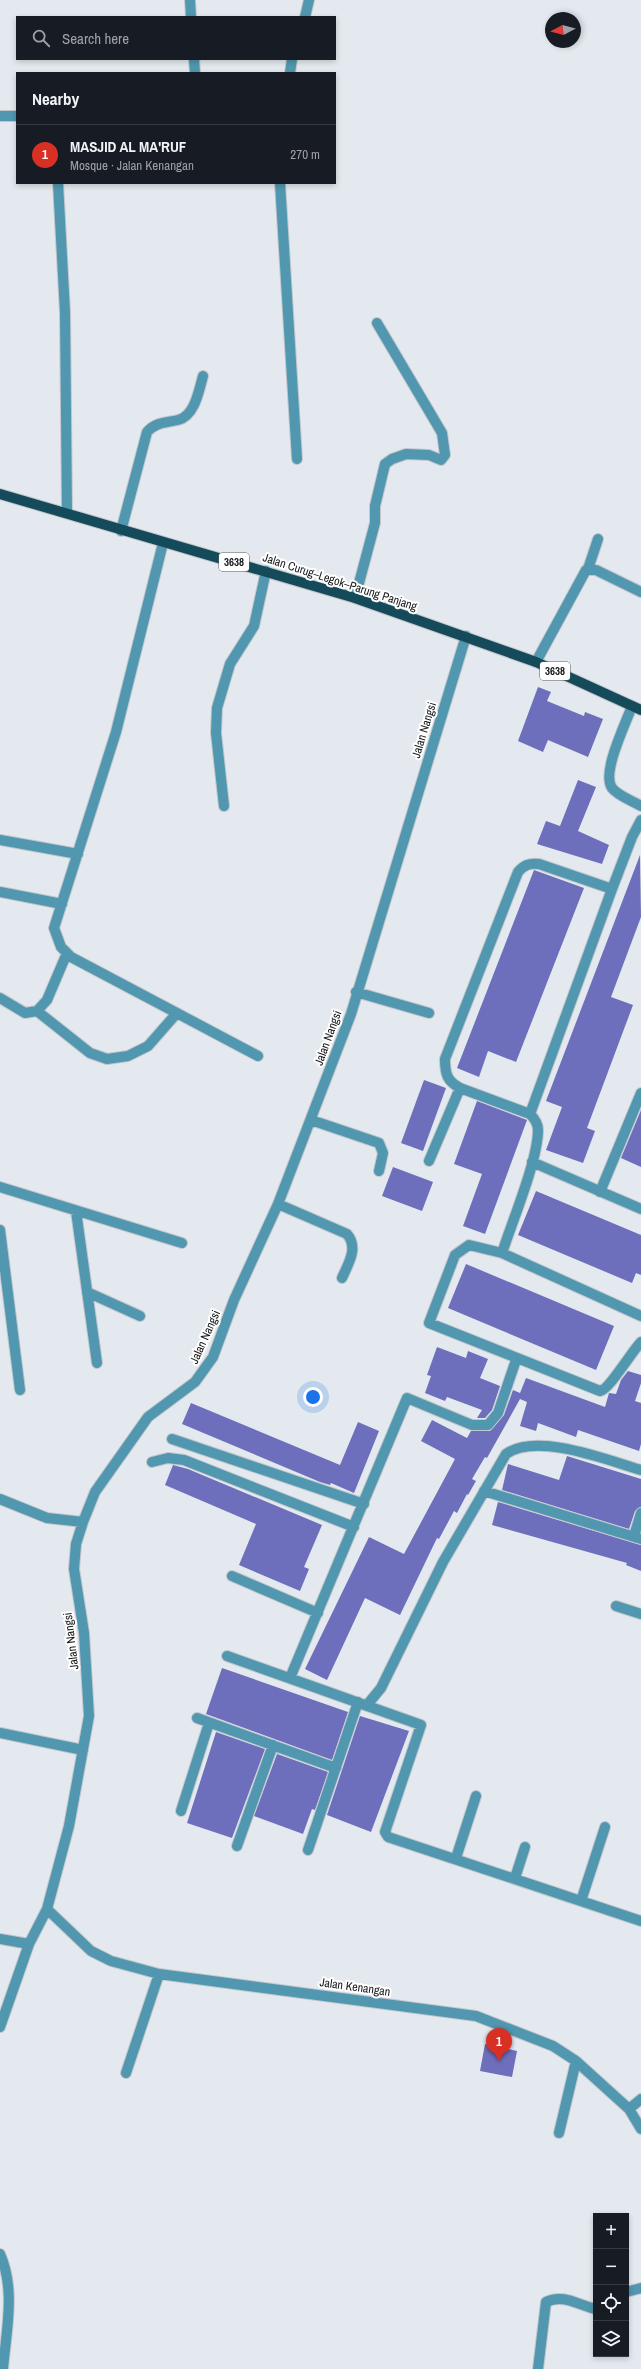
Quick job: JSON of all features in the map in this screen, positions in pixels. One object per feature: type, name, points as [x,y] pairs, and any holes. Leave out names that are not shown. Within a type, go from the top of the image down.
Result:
[{"type":"main road","name":"Jalan Curug–Legok–Parung Panjang","points":[[0,494],[67,513],[121,531],[266,571],[355,598],[536,662],[636,708]]},
{"type":"street","points":[[190,0],[191,16]]},
{"type":"street","points":[[305,16],[309,0]]},
{"type":"street","points":[[194,60],[195,72]]},
{"type":"street","points":[[290,72],[292,60]]},
{"type":"street","points":[[0,116],[16,116]]},
{"type":"street","points":[[58,184],[65,312],[67,513]]},
{"type":"street","points":[[280,184],[297,459]]},
{"type":"street","points":[[355,598],[375,523],[375,506],[385,464],[392,459],[406,454],[429,455],[441,460],[445,455],[442,433],[377,323]]},
{"type":"street","points":[[121,531],[147,432],[154,424],[180,420],[190,413],[203,376]]},
{"type":"street","points":[[536,662],[588,569],[598,539]]},
{"type":"street","points":[[163,543],[116,732],[54,928],[57,938],[67,953],[258,1056]]},
{"type":"street","points":[[588,569],[596,570],[641,592]]},
{"type":"street","points":[[224,806],[216,733],[217,708],[230,664],[254,626],[266,571]]},
{"type":"street","name":"Jalan Nangsi","points":[[0,2027],[29,1944],[47,1909],[69,1826],[89,1716],[88,1670],[74,1569],[76,1544],[83,1522],[95,1492],[112,1465],[148,1417],[195,1382],[204,1372],[213,1357],[234,1300],[278,1204],[351,1014],[356,992],[466,636]]},
{"type":"street","points":[[636,708],[609,768],[609,783],[613,790],[641,806]]},
{"type":"street","points":[[530,1114],[612,889],[632,837],[641,820]]},
{"type":"street","points":[[0,840],[78,854]]},
{"type":"street","points":[[502,1252],[532,1162],[538,1128],[530,1114],[460,1088],[446,1077],[445,1060],[518,872],[522,867],[532,863],[612,889]]},
{"type":"street","points":[[0,892],[62,904]]},
{"type":"street","points":[[0,998],[25,1013],[37,1011],[47,1000],[67,953]]},
{"type":"street","points":[[356,992],[429,1013]]},
{"type":"street","points":[[37,1011],[90,1054],[107,1059],[128,1056],[148,1046],[177,1013]]},
{"type":"street","points":[[429,1161],[460,1088]]},
{"type":"street","points":[[600,1192],[640,1099]]},
{"type":"street","points":[[311,1120],[378,1143],[383,1153],[379,1171]]},
{"type":"street","points":[[532,1162],[641,1209]]},
{"type":"street","points":[[0,1187],[182,1243]]},
{"type":"street","points":[[278,1204],[347,1234],[352,1241],[353,1252],[342,1278]]},
{"type":"street","points":[[76,1211],[97,1363]]},
{"type":"street","points":[[0,1230],[20,1390]]},
{"type":"street","points":[[641,1316],[502,1252],[469,1245],[459,1250],[455,1255],[429,1323],[516,1360],[596,1391],[603,1391],[641,1342]]},
{"type":"street","points":[[87,1292],[140,1316]]},
{"type":"street","points":[[290,1678],[407,1398],[472,1425],[488,1425],[498,1413],[516,1360]]},
{"type":"street","points":[[172,1439],[362,1507]]},
{"type":"street","points":[[308,1850],[336,1768],[363,1704],[381,1688],[443,1562],[452,1549],[501,1460],[518,1447],[554,1447],[641,1470]]},
{"type":"street","points":[[152,1462],[168,1458],[184,1460],[355,1524]]},
{"type":"street","points":[[484,1491],[637,1537],[641,1513]]},
{"type":"street","points":[[0,1499],[47,1518],[83,1522]]},
{"type":"street","points":[[232,1576],[318,1613]]},
{"type":"street","points":[[616,1606],[641,1614]]},
{"type":"street","points":[[227,1656],[421,1725],[385,1835],[641,1921]]},
{"type":"street","points":[[198,1718],[336,1768]]},
{"type":"street","points":[[181,1811],[209,1723]]},
{"type":"street","points":[[0,1733],[83,1750]]},
{"type":"street","points":[[237,1846],[273,1745]]},
{"type":"street","points":[[456,1858],[476,1796]]},
{"type":"street","points":[[582,1900],[605,1827]]},
{"type":"street","points":[[516,1878],[525,1847]]},
{"type":"street","name":"Jalan Kenangan","points":[[47,1909],[91,1951],[111,1961],[159,1974],[476,2016],[553,2046],[576,2061],[629,2109],[641,2129]]},
{"type":"street","points":[[0,1939],[29,1944]]},
{"type":"street","points":[[126,2073],[159,1974]]},
{"type":"street","points":[[559,2133],[576,2061]]},
{"type":"street","points":[[629,2109],[641,2099]]},
{"type":"street","points":[[0,2254],[6,2272],[4,2297],[8,2329],[4,2369]]},
{"type":"street","points":[[629,2291],[641,2288]]},
{"type":"street","points":[[538,2369],[546,2302],[551,2299],[573,2301],[593,2308]]},
{"type":"building","points":[[538,687],[551,692],[547,701],[584,716],[585,712],[603,719],[588,757],[548,740],[543,752],[518,741]]},
{"type":"building","points":[[578,780],[596,787],[578,831],[609,845],[602,864],[537,844],[546,821],[560,826]]},
{"type":"building","points":[[640,855],[641,917],[611,997],[633,1005],[587,1128],[595,1131],[583,1163],[546,1150],[562,1107],[546,1101]]},
{"type":"building","points":[[534,870],[584,888],[516,1062],[488,1051],[479,1077],[457,1068]]},
{"type":"building","points":[[424,1080],[446,1088],[423,1151],[401,1143]]},
{"type":"building","points":[[477,1101],[527,1120],[485,1234],[463,1226],[482,1174],[454,1164]]},
{"type":"building","points":[[641,1110],[641,1167],[621,1158]]},
{"type":"building","points":[[393,1167],[433,1182],[422,1211],[382,1196]]},
{"type":"building","points":[[536,1191],[641,1235],[641,1275],[636,1273],[632,1283],[518,1235]]},
{"type":"building","points":[[466,1264],[614,1326],[596,1370],[448,1308]]},
{"type":"building","points":[[437,1347],[466,1358],[468,1351],[488,1359],[480,1378],[500,1386],[492,1410],[485,1418],[477,1418],[482,1410],[447,1397],[445,1401],[425,1393],[431,1376],[427,1375]]},
{"type":"building","points":[[628,1371],[641,1375],[641,1383],[635,1401],[641,1403],[641,1444],[639,1451],[578,1430],[576,1437],[538,1423],[536,1431],[520,1426],[527,1402],[520,1399],[487,1458],[485,1457],[472,1479],[476,1481],[468,1495],[467,1494],[457,1513],[454,1511],[439,1539],[437,1538],[400,1615],[365,1598],[327,1680],[305,1669],[369,1537],[404,1554],[455,1459],[421,1441],[432,1420],[467,1438],[471,1431],[490,1431],[504,1415],[513,1390],[520,1393],[526,1378],[605,1407],[609,1393],[616,1394],[621,1380]]},
{"type":"building","points":[[191,1403],[340,1465],[358,1422],[379,1431],[354,1493],[331,1483],[330,1485],[320,1482],[182,1424]]},
{"type":"building","points":[[567,1456],[641,1479],[641,1507],[635,1511],[629,1529],[502,1490],[508,1464],[559,1480]]},
{"type":"building","points":[[173,1465],[188,1469],[322,1525],[304,1567],[309,1569],[300,1591],[239,1565],[256,1524],[165,1485]]},
{"type":"building","points":[[498,1502],[641,1545],[641,1571],[626,1565],[627,1563],[492,1525]]},
{"type":"building","points":[[222,1668],[348,1712],[332,1760],[206,1714]]},
{"type":"building","points":[[360,1716],[409,1731],[371,1832],[327,1815]]},
{"type":"building","points":[[216,1732],[265,1749],[232,1838],[187,1823]]},
{"type":"building","points":[[277,1754],[328,1772],[315,1810],[312,1809],[303,1834],[254,1816]]},
{"type":"building","points":[[485,2044],[517,2051],[512,2077],[480,2071]]},
{"type":"place","name":"MASJID AL MA'RUF","points":[[499,2061]]}]
